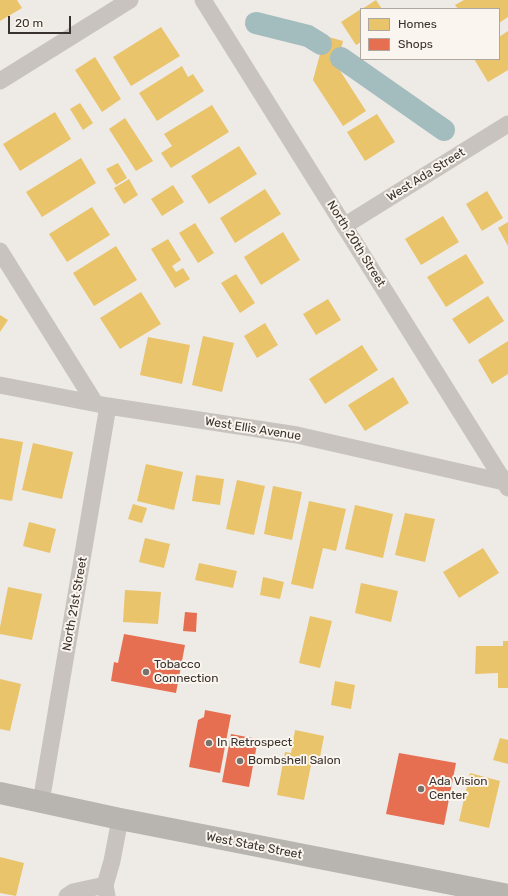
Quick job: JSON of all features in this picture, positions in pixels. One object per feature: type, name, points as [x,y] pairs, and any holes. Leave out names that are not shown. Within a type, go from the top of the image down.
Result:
[{"type":"main road","name":"West State Street","points":[[0,793],[120,819],[508,895]]},
{"type":"street","points":[[0,81],[130,0]]},
{"type":"street","name":"North 20th Street","points":[[203,0],[507,483]]},
{"type":"street","name":"West Ada Street","points":[[344,226],[508,124]]},
{"type":"street","points":[[0,251],[102,405]]},
{"type":"street","name":"West Ellis Avenue","points":[[0,385],[102,405],[297,435],[507,483]]},
{"type":"street","name":"North 21st Street","points":[[41,802],[102,405]]},
{"type":"street","points":[[67,896],[73,892],[106,890],[120,819]]},
{"type":"building: Homes","points":[[0,0],[17,0],[22,8],[0,21]]},
{"type":"building: Homes","points":[[376,0],[381,8],[364,8]]},
{"type":"building: Homes","points":[[464,0],[508,0],[508,17],[500,22],[500,8],[457,8],[455,5]]},
{"type":"building: Homes","points":[[360,10],[360,43],[356,45],[341,22]]},
{"type":"building: Homes","points":[[161,27],[180,56],[131,86],[113,57]]},
{"type":"building: Homes","points":[[508,31],[508,70],[488,82],[475,60],[500,60],[500,36]]},
{"type":"building: Homes","points":[[325,36],[343,41],[337,66],[366,111],[343,126],[313,80]]},
{"type":"building: Homes","points":[[95,57],[121,99],[102,112],[75,70]]},
{"type":"building: Homes","points":[[182,66],[188,77],[193,74],[204,91],[157,121],[139,93]]},
{"type":"building: Homes","points":[[80,103],[93,123],[83,130],[70,109]]},
{"type":"building: Homes","points":[[212,105],[229,132],[171,168],[161,153],[172,146],[164,134]]},
{"type":"building: Homes","points":[[55,112],[71,139],[20,171],[3,144]]},
{"type":"building: Homes","points":[[377,114],[395,142],[365,161],[347,132]]},
{"type":"building: Homes","points":[[125,118],[153,161],[136,171],[109,129]]},
{"type":"building: Homes","points":[[239,146],[257,174],[209,204],[191,176]]},
{"type":"building: Homes","points":[[81,158],[96,183],[42,217],[26,192]]},
{"type":"building: Homes","points":[[118,163],[127,178],[116,185],[106,169]]},
{"type":"building: Homes","points":[[129,179],[138,195],[124,204],[114,188]]},
{"type":"building: Homes","points":[[173,185],[184,202],[162,216],[151,199]]},
{"type":"building: Homes","points":[[265,189],[281,214],[235,243],[220,218]]},
{"type":"building: Homes","points":[[487,191],[503,218],[482,231],[466,204]]},
{"type":"building: Homes","points":[[92,207],[110,235],[67,262],[49,234]]},
{"type":"building: Homes","points":[[443,216],[459,242],[421,265],[405,239]]},
{"type":"building: Homes","points":[[508,222],[508,246],[498,228]]},
{"type":"building: Homes","points":[[195,223],[214,253],[198,263],[179,233]]},
{"type":"building: Homes","points":[[283,232],[300,260],[261,285],[244,257]]},
{"type":"building: Homes","points":[[168,239],[181,260],[172,266],[176,272],[183,268],[190,279],[175,288],[151,249]]},
{"type":"building: Homes","points":[[116,246],[137,280],[94,306],[73,273]]},
{"type":"building: Homes","points":[[466,254],[484,283],[446,307],[427,277]]},
{"type":"building: Homes","points":[[236,274],[255,303],[240,313],[221,283]]},
{"type":"building: Homes","points":[[141,292],[161,324],[120,349],[100,318]]},
{"type":"building: Homes","points":[[488,296],[504,321],[469,344],[452,319]]},
{"type":"building: Homes","points":[[328,299],[341,320],[316,335],[303,314]]},
{"type":"building: Homes","points":[[0,315],[8,320],[0,332]]},
{"type":"building: Homes","points":[[265,323],[278,345],[257,358],[244,336]]},
{"type":"building: Homes","points":[[203,336],[234,343],[222,392],[192,385]]},
{"type":"building: Homes","points":[[148,337],[190,345],[182,384],[140,375]]},
{"type":"building: Homes","points":[[508,341],[508,374],[492,384],[478,360]]},
{"type":"building: Homes","points":[[362,345],[378,370],[325,404],[309,379]]},
{"type":"building: Homes","points":[[393,377],[409,403],[365,431],[348,405]]},
{"type":"building: Homes","points":[[0,438],[23,442],[12,501],[0,499]]},
{"type":"building: Homes","points":[[33,443],[73,452],[62,499],[22,490]]},
{"type":"building: Homes","points":[[146,464],[183,472],[174,510],[137,501]]},
{"type":"building: Homes","points":[[196,475],[224,479],[220,505],[192,501]]},
{"type":"building: Homes","points":[[237,480],[265,486],[254,535],[226,529]]},
{"type":"building: Homes","points":[[273,486],[302,492],[292,540],[264,534]]},
{"type":"building: Homes","points":[[309,501],[346,509],[336,551],[323,548],[313,589],[291,584]]},
{"type":"building: Homes","points":[[133,504],[147,508],[142,523],[128,519]]},
{"type":"building: Homes","points":[[355,505],[393,514],[383,558],[345,549]]},
{"type":"building: Homes","points":[[405,513],[435,519],[425,562],[395,555]]},
{"type":"building: Homes","points":[[29,522],[56,529],[50,553],[23,546]]},
{"type":"building: Homes","points":[[145,538],[170,544],[164,568],[139,562]]},
{"type":"building: Homes","points":[[483,548],[499,573],[459,598],[443,572]]},
{"type":"building: Homes","points":[[199,563],[237,571],[233,588],[195,580]]},
{"type":"building: Homes","points":[[263,577],[284,582],[280,599],[260,595]]},
{"type":"building: Homes","points":[[361,583],[398,591],[391,622],[355,613]]},
{"type":"building: Homes","points":[[8,587],[42,594],[32,640],[0,634]]},
{"type":"building: Homes","points":[[125,590],[161,592],[158,624],[123,622]]},
{"type":"building: Homes","points":[[310,616],[332,621],[320,668],[299,663]]},
{"type":"building: Homes","points":[[503,641],[508,641],[508,688],[498,688],[498,673],[475,674],[476,646],[503,646]]},
{"type":"building: Homes","points":[[0,679],[21,684],[10,731],[0,729]]},
{"type":"building: Homes","points":[[335,681],[355,685],[351,709],[331,705]]},
{"type":"building: Homes","points":[[295,730],[324,736],[319,762],[312,760],[304,800],[277,795],[285,752],[291,753]]},
{"type":"building: Homes","points":[[500,738],[508,740],[508,764],[493,760]]},
{"type":"building: Homes","points":[[470,773],[500,781],[489,828],[459,821]]},
{"type":"building: Homes","points":[[0,857],[24,863],[16,896],[0,893]]},
{"type":"building: Shops","points":[[185,612],[197,613],[196,632],[183,631]]},
{"type":"building: Shops","name":"Tobacco Connection","points":[[124,634],[185,645],[176,693],[111,681],[114,662],[118,663]]},
{"type":"building: Shops","name":"In Retrospect","points":[[205,710],[231,715],[220,773],[189,767],[198,720],[204,717]]},
{"type":"building: Shops","name":"Bombshell Salon","points":[[231,734],[258,739],[249,787],[222,782]]},
{"type":"building: Shops","name":"Ada Vision Center","points":[[399,753],[456,763],[444,825],[386,814]]},
{"type":"waterway","points":[[256,23],[308,36],[321,44]]},
{"type":"waterway","points":[[341,58],[444,130]]},
{"type":"place","name":"Tobacco Connection","points":[[146,672]]},
{"type":"place","name":"In Retrospect","points":[[209,743]]},
{"type":"place","name":"Bombshell Salon","points":[[240,761]]},
{"type":"place","name":"Ada Vision Center","points":[[421,789]]}]
